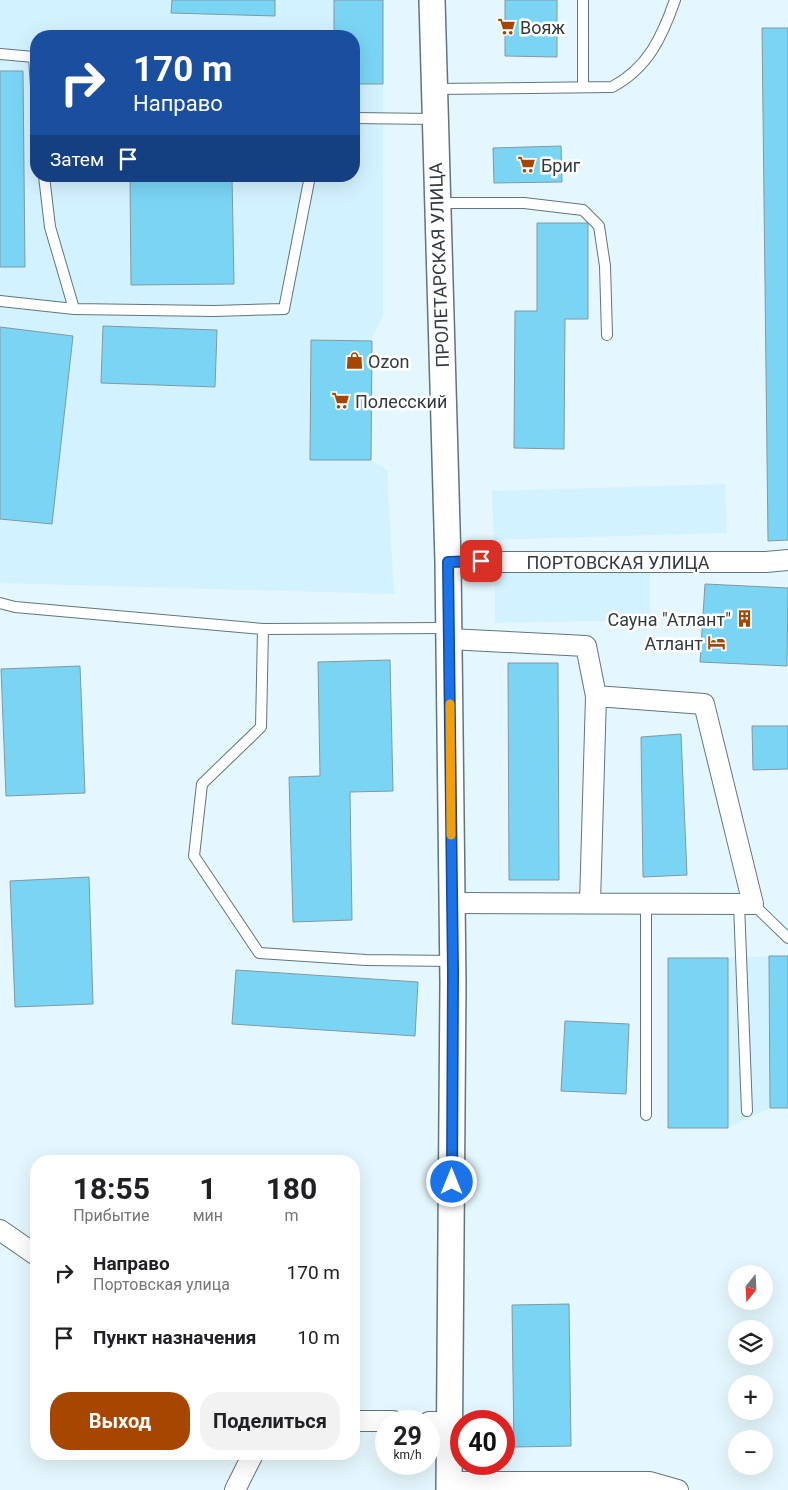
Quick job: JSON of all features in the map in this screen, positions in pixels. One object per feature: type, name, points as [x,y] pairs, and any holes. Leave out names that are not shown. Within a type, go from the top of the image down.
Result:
[{"type":"street","name":"ПРОЛЕТАРСКАЯ УЛИЦА","points":[[432,0],[448,562],[453,961],[439,1410]]},
{"type":"street","name":"ПОРТОВСКАЯ УЛИЦА","points":[[448,562],[766,562],[788,560]]},
{"type":"street","points":[[449,633],[586,646],[596,696],[590,903]]},
{"type":"street","points":[[452,903],[746,904],[704,704],[596,696]]},
{"type":"street","points":[[0,1230],[30,1250]]},
{"type":"street","points":[[360,1421],[375,1421]]},
{"type":"street","name":"ПРОЛЕТАРСКАЯ УЛИЦА","points":[[440,1428],[449,1486]]},
{"type":"street","points":[[235,1490],[250,1460]]},
{"type":"street","points":[[449,1486],[650,1482],[678,1490]]},
{"type":"lane","points":[[583,0],[583,88]]},
{"type":"lane","points":[[434,89],[612,87],[630,78],[650,54],[675,0]]},
{"type":"lane","points":[[0,54],[30,57]]},
{"type":"lane","points":[[360,118],[434,119]]},
{"type":"lane","points":[[45,182],[50,227],[74,309]]},
{"type":"lane","points":[[0,301],[74,309],[214,311],[284,309],[309,182]]},
{"type":"lane","points":[[437,203],[524,203],[583,210],[598,226],[605,266],[607,335]]},
{"type":"lane","points":[[0,603],[15,607],[263,628],[449,633]]},
{"type":"lane","points":[[263,628],[260,727],[202,784],[194,856],[259,953],[366,960],[453,961]]},
{"type":"lane","points":[[646,904],[646,1115]]},
{"type":"lane","points":[[746,904],[788,938]]},
{"type":"lane","points":[[746,904],[747,1111]]},
{"type":"shaded area","points":[[0,0],[334,0],[334,30],[30,30],[30,182],[360,182],[360,84],[383,84],[383,316],[310,460],[371,460],[387,470],[394,594],[0,583]]},
{"type":"shaded area","points":[[725,484],[727,533],[494,540],[492,491]]},
{"type":"shaded area","points":[[650,571],[650,620],[495,623],[495,572]]},
{"type":"shaded area","points":[[788,956],[788,1108],[770,1108],[728,1128],[668,1128],[668,958]]},
{"type":"building","points":[[172,0],[275,0],[275,16],[171,13]]},
{"type":"building","points":[[334,0],[383,0],[383,84],[360,84],[360,30],[334,30]]},
{"type":"building","points":[[505,0],[557,0],[557,57],[505,56]]},
{"type":"building","points":[[762,28],[788,28],[788,540],[768,541]]},
{"type":"building","points":[[0,71],[23,71],[25,267],[0,267]]},
{"type":"building","name":"Бриг","points":[[561,146],[562,182],[494,183],[493,148]]},
{"type":"building","points":[[130,182],[232,182],[234,284],[131,285]]},
{"type":"building","points":[[537,223],[588,223],[588,319],[565,319],[564,449],[514,448],[515,311],[537,311]]},
{"type":"building","points":[[103,326],[217,330],[215,387],[101,383]]},
{"type":"building","points":[[0,327],[73,336],[52,524],[0,519]]},
{"type":"building","name":"Полесский","points":[[311,340],[372,341],[371,460],[310,460]]},
{"type":"building","name":"Сауна \"Атлант\"","points":[[705,584],[788,588],[787,666],[700,662]]},
{"type":"building","points":[[390,660],[393,791],[350,792],[352,920],[293,922],[289,777],[320,776],[318,662]]},
{"type":"building","points":[[508,663],[558,663],[559,880],[509,880]]},
{"type":"building","points":[[80,666],[85,793],[6,796],[1,669]]},
{"type":"building","points":[[752,726],[788,726],[788,769],[753,770]]},
{"type":"building","points":[[681,734],[687,875],[643,877],[641,737]]},
{"type":"building","points":[[89,877],[93,1004],[15,1007],[10,881]]},
{"type":"building","points":[[769,956],[788,956],[788,1108],[770,1108]]},
{"type":"building","points":[[668,958],[728,958],[728,1128],[668,1128]]},
{"type":"building","points":[[236,970],[418,982],[415,1036],[232,1024]]},
{"type":"building","points":[[565,1021],[629,1024],[626,1094],[561,1091]]},
{"type":"building","points":[[569,1304],[571,1446],[515,1447],[512,1305]]},
{"type":"slow traffic","points":[[450,704],[451,835]]},
{"type":"place","name":"Вояж","points":[[506,27]]},
{"type":"place","name":"Бриг","points":[[527,165]]},
{"type":"place","name":"Ozon","points":[[354,361]]},
{"type":"place","name":"Полесский","points":[[341,401]]},
{"type":"place","name":"Сауна \"Атлант\"","points":[[745,619]]},
{"type":"place","name":"Атлант","points":[[717,643]]},
{"type":"route","points":[[452,1182],[453,972],[448,562],[481,561]]}]
